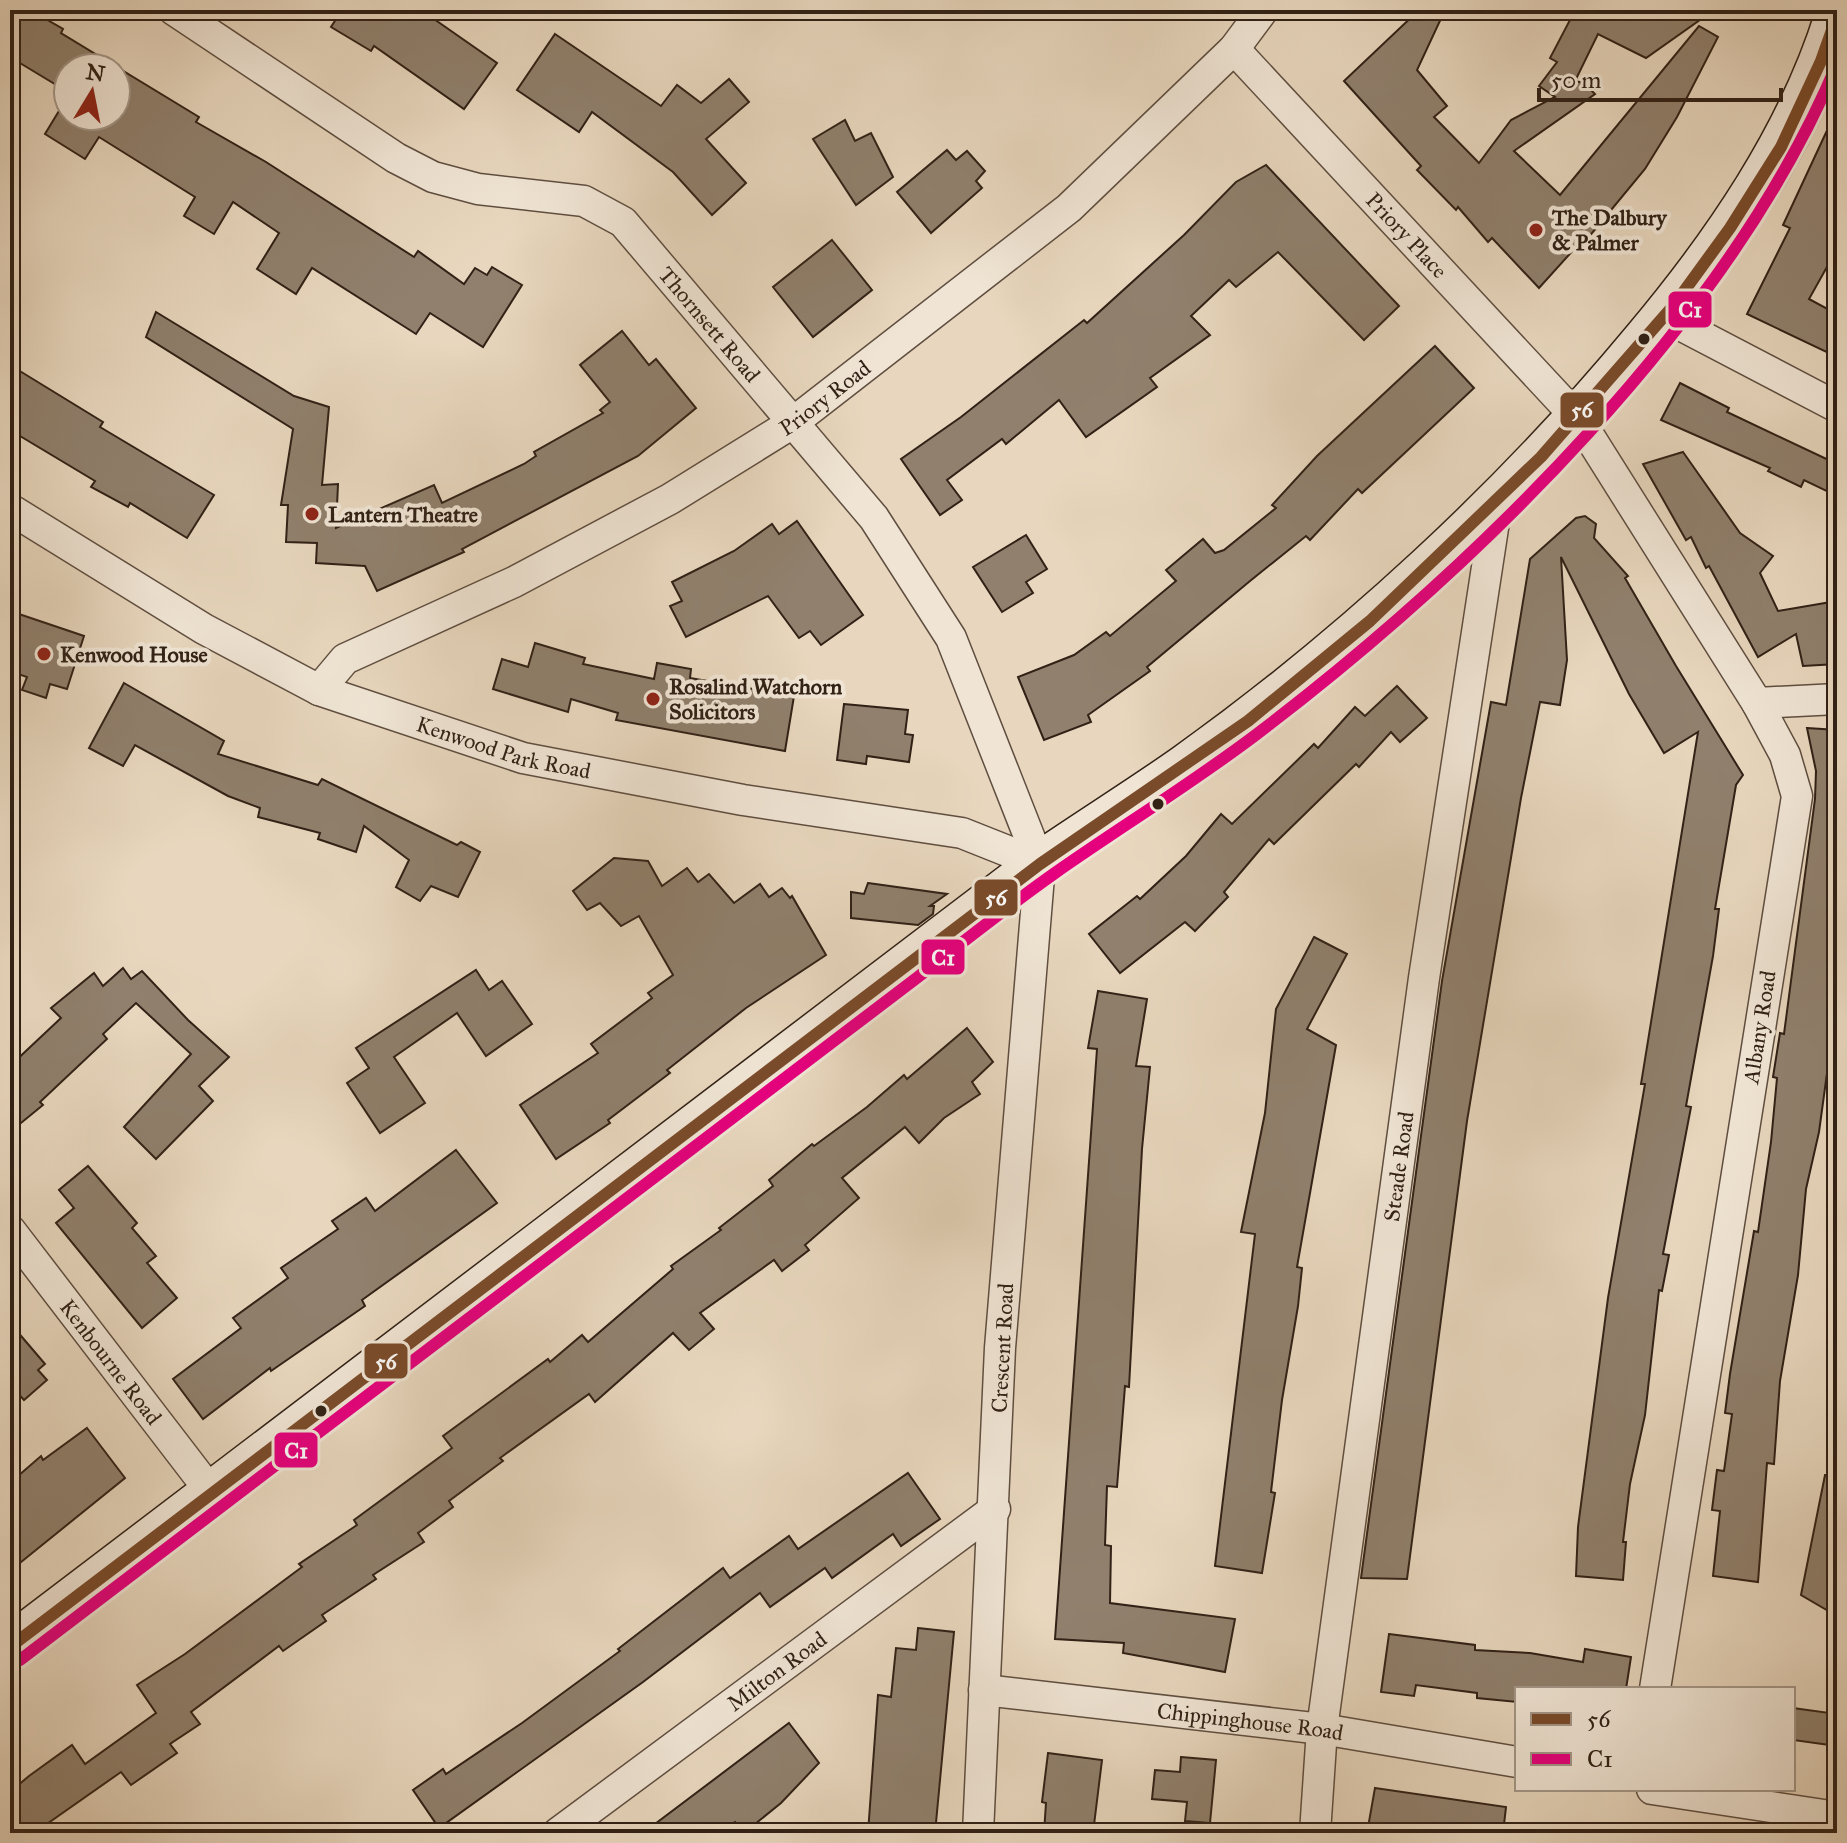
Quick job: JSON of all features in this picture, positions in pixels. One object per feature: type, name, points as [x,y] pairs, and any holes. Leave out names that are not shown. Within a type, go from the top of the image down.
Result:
[{"type":"street","name":"Thornsett Road","points":[[174,10],[396,158],[433,177],[478,189],[584,201],[623,222],[791,424],[874,518],[951,638],[1040,864]]},
{"type":"street","name":"Priory Road","points":[[319,690],[345,659],[514,582],[670,499],[791,424],[1069,208],[1234,49],[1263,10]]},
{"type":"street","points":[[10,1647],[1040,864],[1186,766],[1337,649],[1497,502],[1579,420],[1665,317],[1765,174],[1820,63],[1837,16]]},
{"type":"street","name":"Priory Place","points":[[1234,49],[1579,420]]},
{"type":"street","points":[[1665,317],[1837,407]]},
{"type":"street","name":"Albany Road","points":[[1579,420],[1757,703],[1785,755],[1797,796],[1655,1687]]},
{"type":"street","name":"Steade Road","points":[[1315,1833],[1322,1729],[1424,978],[1497,502]]},
{"type":"street","name":"Kenwood Park Road","points":[[10,509],[204,629],[319,690],[523,758],[743,800],[962,833],[1040,864]]},
{"type":"street","points":[[1757,703],[1837,699]]},
{"type":"street","name":"Crescent Road","points":[[978,1833],[1000,1348],[1040,864]]},
{"type":"street","name":"Kenbourne Road","points":[[10,1230],[211,1492]]},
{"type":"street","name":"Milton Road","points":[[558,1833],[995,1509]]},
{"type":"street","name":"Chippinghouse Road","points":[[984,1690],[1322,1729],[1515,1762]]},
{"type":"street","points":[[1665,1791],[1837,1817]]},
{"type":"building","points":[[10,10],[30,10],[63,29],[61,33],[92,52],[52,52],[52,82],[10,57]]},
{"type":"building","points":[[342,10],[421,10],[497,63],[464,109],[374,46],[371,51],[331,27]]},
{"type":"building","points":[[1419,10],[1445,10],[1417,70],[1447,106],[1434,117],[1479,163],[1511,120],[1555,97],[1539,86],[1557,62],[1550,58],[1570,20],[1551,10],[1714,10],[1646,58],[1598,34],[1575,81],[1584,83],[1595,94],[1514,151],[1560,195],[1699,26],[1718,37],[1677,117],[1645,169],[1578,250],[1576,247],[1539,288],[1492,238],[1488,242],[1458,207],[1456,210],[1417,170],[1421,166],[1344,81]]},
{"type":"building","points":[[555,34],[661,106],[677,85],[701,103],[729,79],[749,102],[706,139],[746,183],[712,215],[673,172],[592,112],[579,132],[517,90]]},
{"type":"building","points":[[132,76],[199,117],[196,122],[266,162],[414,257],[418,251],[464,284],[475,268],[487,275],[492,267],[522,285],[483,347],[430,313],[416,334],[312,268],[296,294],[257,269],[279,233],[233,202],[214,234],[184,216],[195,197],[99,137],[85,159],[45,134],[52,122],[52,132],[132,132]]},
{"type":"building","points":[[1837,109],[1837,249],[1809,299],[1837,314],[1837,357],[1747,314],[1790,228],[1783,225]]},
{"type":"building","points":[[845,120],[855,141],[871,133],[893,177],[856,205],[813,139]]},
{"type":"building","points":[[947,150],[956,160],[967,151],[985,171],[976,181],[982,188],[931,233],[897,192]]},
{"type":"building","points":[[1266,165],[1399,306],[1364,340],[1278,252],[1236,287],[1229,280],[1191,316],[1210,335],[1150,378],[1157,387],[1086,437],[1059,400],[1006,444],[1002,439],[947,480],[962,500],[940,515],[901,459],[961,417],[1084,320],[1087,323],[1184,235],[1236,182]]},
{"type":"building","points":[[832,240],[872,290],[813,337],[773,287]]},
{"type":"building","points":[[156,312],[294,396],[329,407],[322,485],[338,484],[336,528],[434,485],[442,503],[524,464],[536,456],[534,452],[603,413],[600,410],[610,402],[580,365],[622,331],[649,365],[656,359],[696,408],[638,456],[462,549],[464,552],[377,591],[365,566],[316,563],[317,543],[286,542],[288,505],[281,505],[293,429],[146,337]]},
{"type":"building","points":[[1435,346],[1474,388],[1362,493],[1358,489],[1310,540],[1306,536],[1147,667],[1150,671],[1088,715],[1091,722],[1044,740],[1018,677],[1074,655],[1106,632],[1110,636],[1176,581],[1166,570],[1203,539],[1215,553],[1224,550],[1276,508],[1272,505],[1317,456]]},
{"type":"building","points":[[10,365],[103,422],[100,427],[214,495],[187,538],[130,503],[128,507],[91,487],[95,481],[10,430]]},
{"type":"building","points":[[1680,383],[1729,408],[1727,412],[1837,464],[1837,496],[1804,480],[1801,487],[1768,471],[1770,468],[1661,420]]},
{"type":"building","points":[[1683,452],[1740,533],[1773,556],[1760,573],[1778,611],[1837,601],[1837,664],[1803,666],[1796,634],[1758,657],[1709,566],[1706,568],[1691,537],[1686,540],[1643,464]]},
{"type":"building","points":[[1585,516],[1596,524],[1594,538],[1628,576],[1625,578],[1743,775],[1736,785],[1715,909],[1719,909],[1713,956],[1686,1106],[1691,1107],[1663,1254],[1669,1255],[1662,1291],[1659,1290],[1645,1415],[1630,1484],[1623,1542],[1626,1542],[1623,1580],[1576,1576],[1578,1527],[1608,1298],[1645,1084],[1641,1084],[1698,732],[1664,753],[1629,694],[1561,557],[1567,660],[1560,705],[1540,702],[1521,798],[1467,1121],[1407,1579],[1361,1578],[1442,981],[1491,702],[1506,705],[1530,559],[1576,518]]},
{"type":"building","points":[[797,521],[863,615],[821,645],[810,631],[799,638],[768,596],[686,637],[670,606],[682,601],[672,582],[734,551],[772,524],[779,534]]},
{"type":"building","points":[[1026,535],[1047,569],[1026,582],[1033,593],[1002,612],[973,567]]},
{"type":"building","name":"Kenwood House","points":[[10,611],[84,636],[67,689],[50,684],[46,698],[22,690],[27,677],[10,671]]},
{"type":"building","points":[[535,643],[585,658],[583,664],[654,679],[657,663],[691,669],[690,678],[794,696],[785,751],[616,720],[618,713],[571,699],[568,712],[493,689],[502,659],[528,667]]},
{"type":"building","points":[[124,683],[224,741],[218,754],[318,785],[322,779],[457,845],[461,842],[480,852],[458,897],[431,886],[420,901],[396,887],[409,860],[364,826],[356,852],[318,839],[320,833],[258,817],[260,808],[228,796],[135,745],[123,766],[89,748]]},
{"type":"building","points":[[1397,686],[1427,718],[1400,742],[1391,732],[1359,767],[1356,764],[1274,844],[1269,839],[1224,892],[1228,897],[1195,931],[1185,922],[1120,973],[1089,934],[1137,896],[1140,899],[1186,856],[1221,814],[1232,824],[1314,744],[1318,748],[1355,707],[1365,716]]},
{"type":"building","points":[[844,704],[908,710],[905,734],[913,735],[909,762],[867,756],[866,764],[837,760]]},
{"type":"building","points":[[1807,728],[1837,730],[1837,1000],[1819,1132],[1806,1189],[1798,1275],[1780,1381],[1774,1464],[1767,1463],[1758,1582],[1713,1576],[1720,1511],[1712,1510],[1717,1470],[1724,1471],[1732,1414],[1725,1413],[1730,1374],[1754,1231],[1758,1232],[1771,1142],[1777,1078],[1773,1077],[1780,1033],[1784,1034],[1815,799],[1816,771]]},
{"type":"building","points":[[614,858],[648,861],[662,886],[687,868],[698,882],[709,874],[734,903],[760,884],[769,897],[782,888],[790,898],[792,896],[826,955],[746,1008],[667,1070],[670,1073],[608,1120],[610,1123],[556,1159],[520,1105],[598,1053],[591,1044],[652,998],[648,993],[673,975],[639,916],[621,926],[600,903],[587,910],[573,891]]},
{"type":"building","points":[[868,883],[947,894],[930,906],[934,906],[933,914],[918,925],[851,918],[851,892],[864,894]]},
{"type":"building","points":[[1314,937],[1347,954],[1307,1029],[1336,1045],[1297,1267],[1302,1268],[1298,1306],[1282,1400],[1271,1492],[1275,1493],[1262,1573],[1215,1566],[1255,1234],[1241,1232],[1265,1113],[1276,1009]]},
{"type":"building","points":[[123,968],[131,979],[142,971],[188,1020],[229,1057],[199,1086],[213,1101],[156,1159],[124,1127],[191,1054],[136,1003],[103,1034],[107,1039],[40,1102],[43,1105],[10,1132],[10,1066],[61,1018],[51,1008],[94,973],[103,986]]},
{"type":"building","points":[[476,970],[489,990],[502,981],[532,1024],[486,1056],[457,1013],[394,1057],[425,1103],[380,1133],[347,1083],[369,1068],[356,1048]]},
{"type":"building","points":[[1098,991],[1147,999],[1136,1066],[1150,1067],[1142,1149],[1129,1387],[1125,1386],[1117,1487],[1107,1486],[1105,1545],[1111,1546],[1110,1603],[1235,1619],[1225,1672],[1123,1653],[1124,1643],[1055,1639],[1097,1049],[1088,1048]]},
{"type":"building","points":[[967,1028],[993,1062],[972,1082],[980,1094],[944,1118],[919,1143],[905,1127],[842,1178],[859,1198],[805,1245],[809,1250],[782,1271],[774,1260],[700,1313],[714,1329],[689,1350],[673,1333],[595,1402],[589,1394],[500,1458],[503,1461],[449,1501],[453,1507],[418,1533],[424,1542],[373,1575],[376,1579],[322,1615],[326,1621],[283,1651],[279,1646],[191,1712],[200,1724],[170,1744],[177,1753],[131,1785],[121,1772],[34,1833],[10,1833],[10,1792],[29,1776],[72,1745],[85,1764],[156,1713],[137,1685],[185,1654],[302,1567],[299,1564],[357,1525],[354,1520],[452,1448],[443,1436],[548,1359],[550,1362],[582,1335],[588,1342],[673,1269],[671,1266],[721,1230],[719,1228],[773,1186],[769,1180],[812,1144],[814,1146],[867,1107],[904,1075],[907,1079]]},
{"type":"building","points":[[456,1150],[497,1203],[362,1300],[365,1306],[271,1371],[270,1368],[203,1419],[173,1379],[241,1328],[233,1318],[288,1278],[281,1268],[338,1229],[332,1221],[366,1198],[375,1211]]},
{"type":"building","points":[[88,1166],[137,1223],[132,1228],[156,1256],[147,1263],[177,1298],[142,1328],[56,1223],[74,1208],[59,1190]]},
{"type":"building","points":[[10,1323],[45,1364],[38,1370],[47,1380],[24,1400],[15,1390],[10,1394]]},
{"type":"building","points":[[87,1428],[125,1478],[10,1571],[10,1483],[41,1456],[43,1460]]},
{"type":"building","points":[[908,1473],[940,1519],[901,1546],[893,1534],[832,1578],[825,1568],[770,1607],[760,1593],[643,1682],[439,1828],[413,1790],[443,1769],[446,1774],[522,1723],[620,1651],[618,1649],[723,1568],[730,1578],[789,1536],[798,1549]]},
{"type":"building","points":[[1825,1475],[1837,1476],[1837,1616],[1801,1595]]},
{"type":"building","points":[[918,1628],[954,1632],[935,1833],[868,1833],[878,1695],[891,1697],[896,1648],[916,1650]]},
{"type":"building","points":[[1389,1634],[1475,1645],[1475,1650],[1530,1653],[1583,1662],[1585,1649],[1631,1657],[1626,1687],[1515,1687],[1515,1702],[1477,1698],[1477,1693],[1416,1685],[1414,1696],[1381,1692]]},
{"type":"building","points":[[1795,1708],[1837,1714],[1837,1746],[1795,1740]]},
{"type":"building","points":[[789,1723],[819,1763],[781,1803],[744,1833],[735,1822],[720,1833],[643,1833]]},
{"type":"building","points":[[1048,1753],[1102,1760],[1093,1833],[1044,1833],[1046,1803],[1042,1802]]},
{"type":"building","points":[[1181,1757],[1216,1760],[1210,1823],[1185,1821],[1187,1802],[1152,1799],[1155,1770],[1180,1772]]},
{"type":"building","points":[[1375,1788],[1506,1807],[1503,1833],[1367,1833]]},
{"type":"transit line","name":"56","points":[[10,1647],[1040,864],[1248,721],[1370,621],[1541,457],[1674,305],[1730,228],[1781,147],[1821,61],[1837,16]]},
{"type":"transit line","name":"C1","points":[[20,1660],[1020,898],[1257,734],[1425,595],[1508,517],[1589,433],[1664,345],[1732,253],[1790,159],[1837,64]]},
{"type":"place","name":"The Dalbury & Palmer","points":[[1536,230]]},
{"type":"place","name":"Lantern Theatre","points":[[312,514]]},
{"type":"place","name":"Kenwood House","points":[[44,654]]},
{"type":"place","name":"Rosalind Watchorn Solicitors","points":[[653,699]]}]
